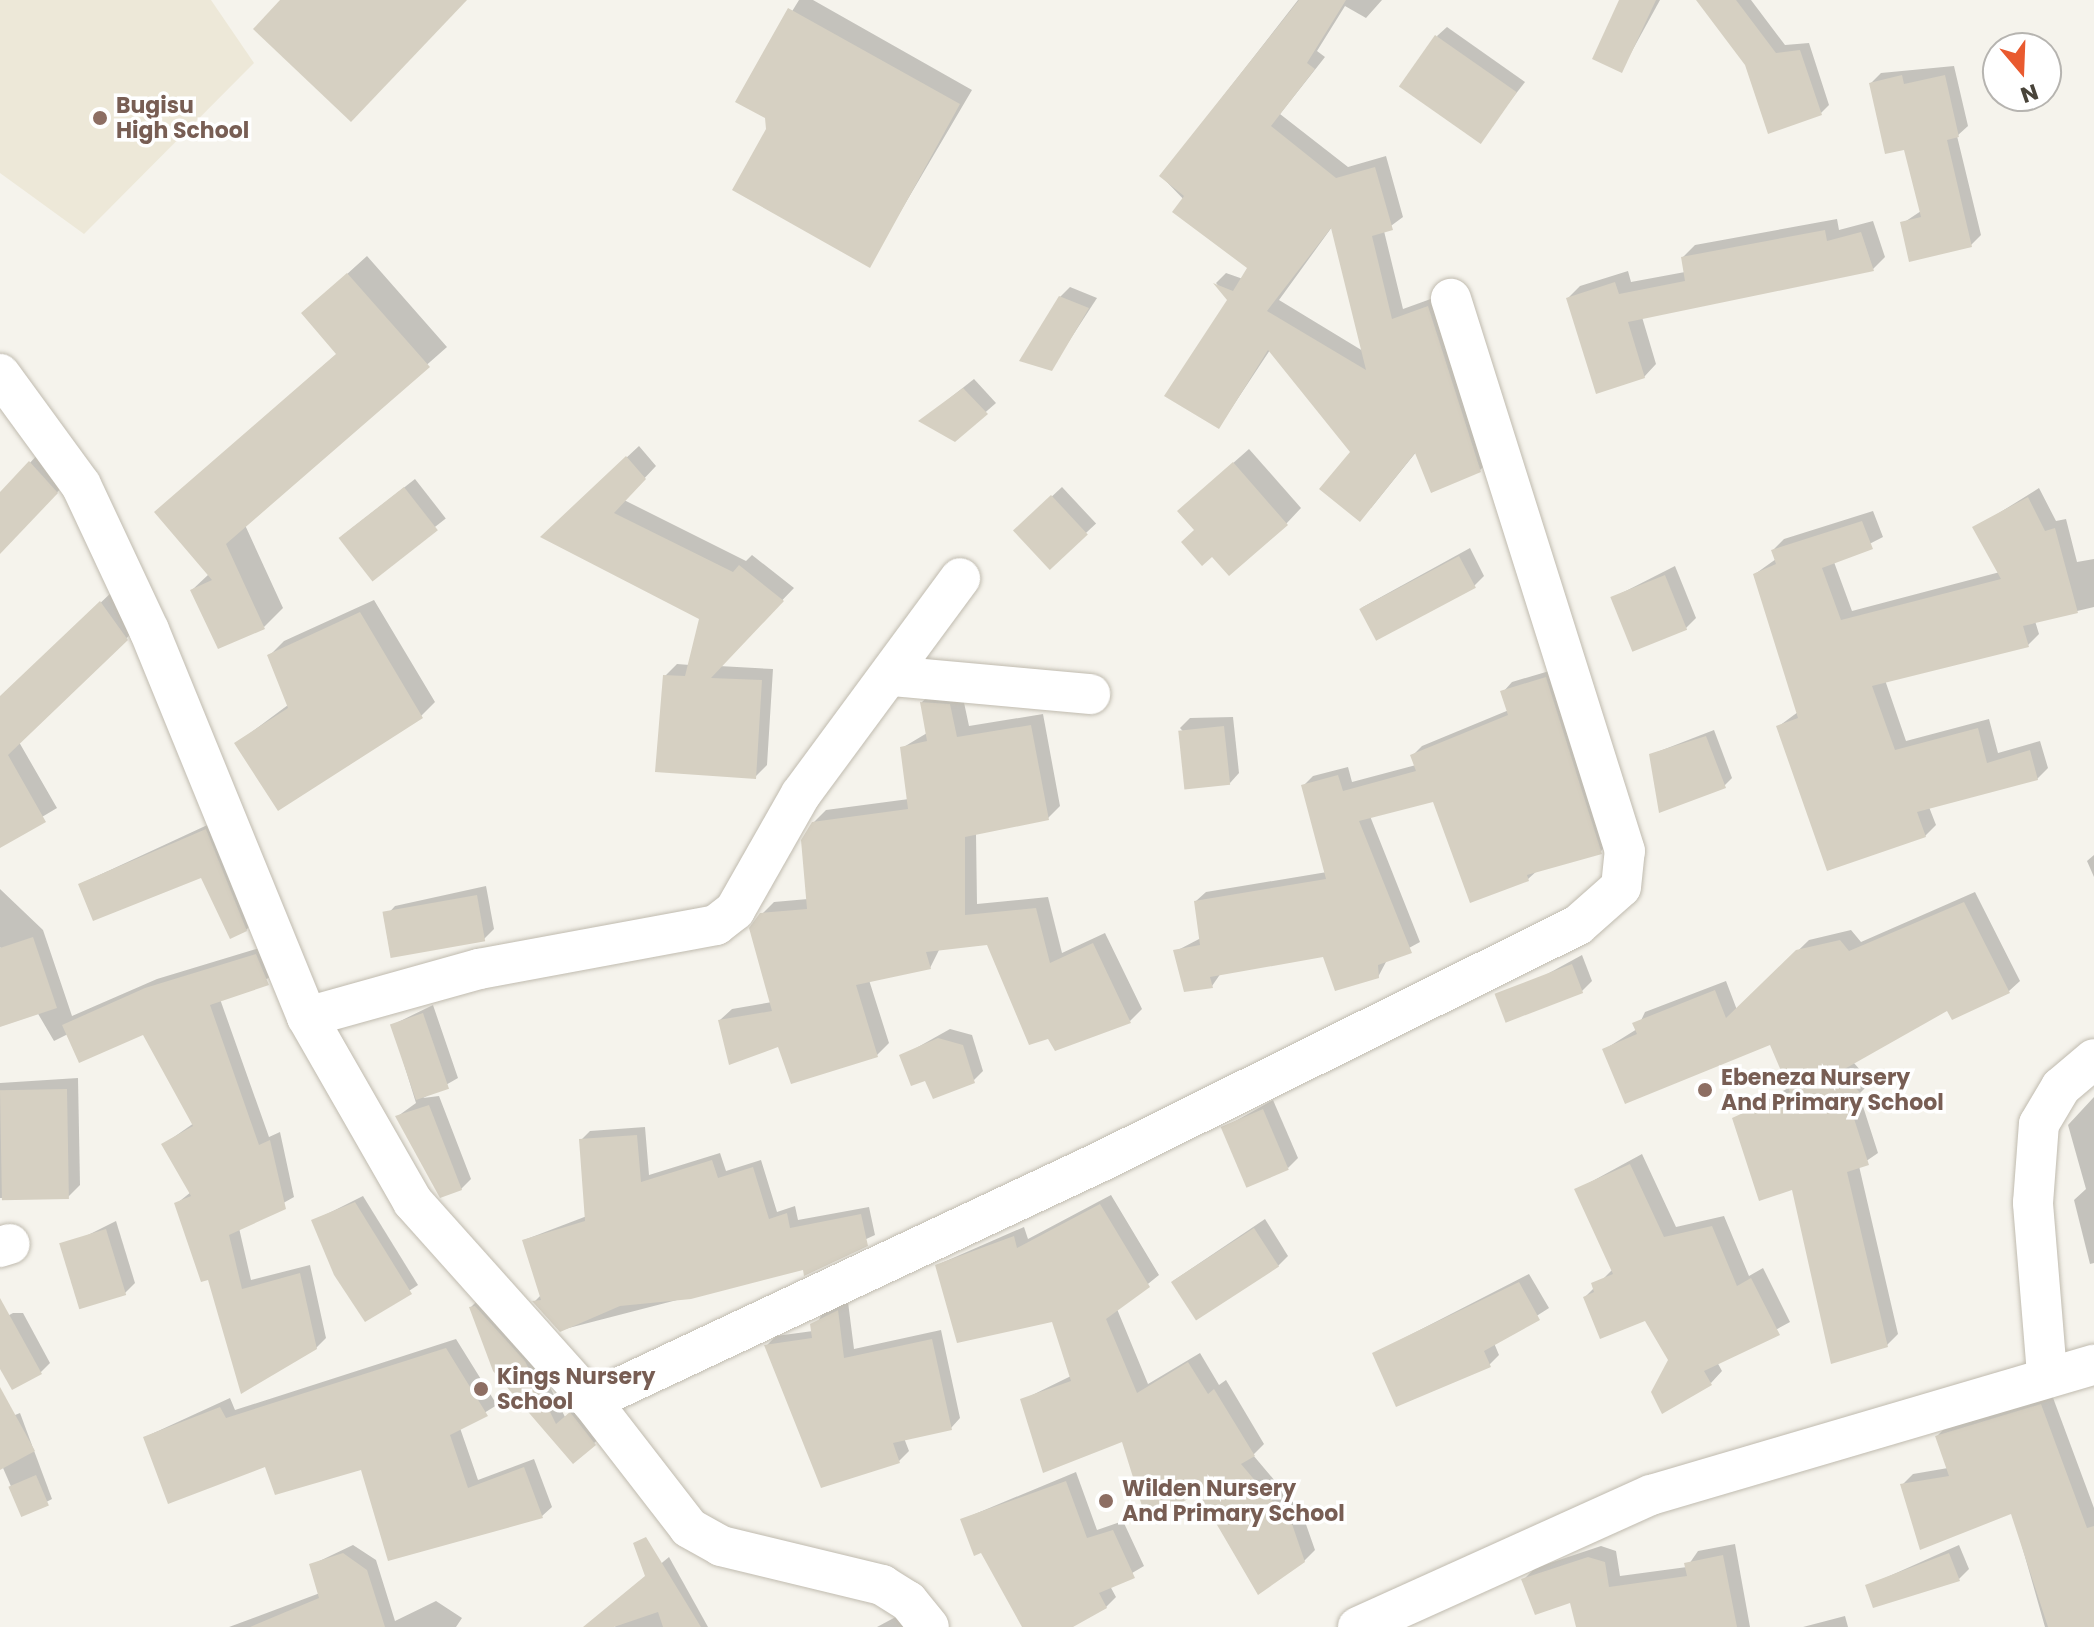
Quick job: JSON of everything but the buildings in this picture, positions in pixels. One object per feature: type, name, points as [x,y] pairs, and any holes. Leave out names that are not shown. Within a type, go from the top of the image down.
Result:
[{"type":"street","points":[[591,1401],[1102,1161],[1564,932],[1604,909],[1621,887],[1625,851],[1451,299]]},
{"type":"street","points":[[0,374],[87,498],[149,630],[307,1017],[413,1202],[591,1401],[689,1528],[721,1546],[882,1585],[908,1601],[929,1627]]},
{"type":"street","points":[[307,1017],[479,969],[716,925],[735,910],[801,794],[891,676],[960,578]]},
{"type":"street","points":[[891,676],[1090,694]]},
{"type":"street","points":[[2047,1374],[2033,1203],[2039,1124],[2061,1087],[2094,1059]]},
{"type":"street","points":[[1358,1627],[1651,1495],[2047,1374],[2094,1365]]},
{"type":"shaded area","name":"Bugisu High School","points":[[0,0],[211,0],[254,63],[84,234],[0,173]]},
{"type":"place","name":"Bugisu High School","points":[[100,118]]},
{"type":"place","name":"Ebeneza Nursery And Primary School","points":[[1705,1090]]},
{"type":"place","name":"Kings Nursery School","points":[[481,1389]]},
{"type":"place","name":"Wilden Nursery And Primary School","points":[[1106,1501]]}]
